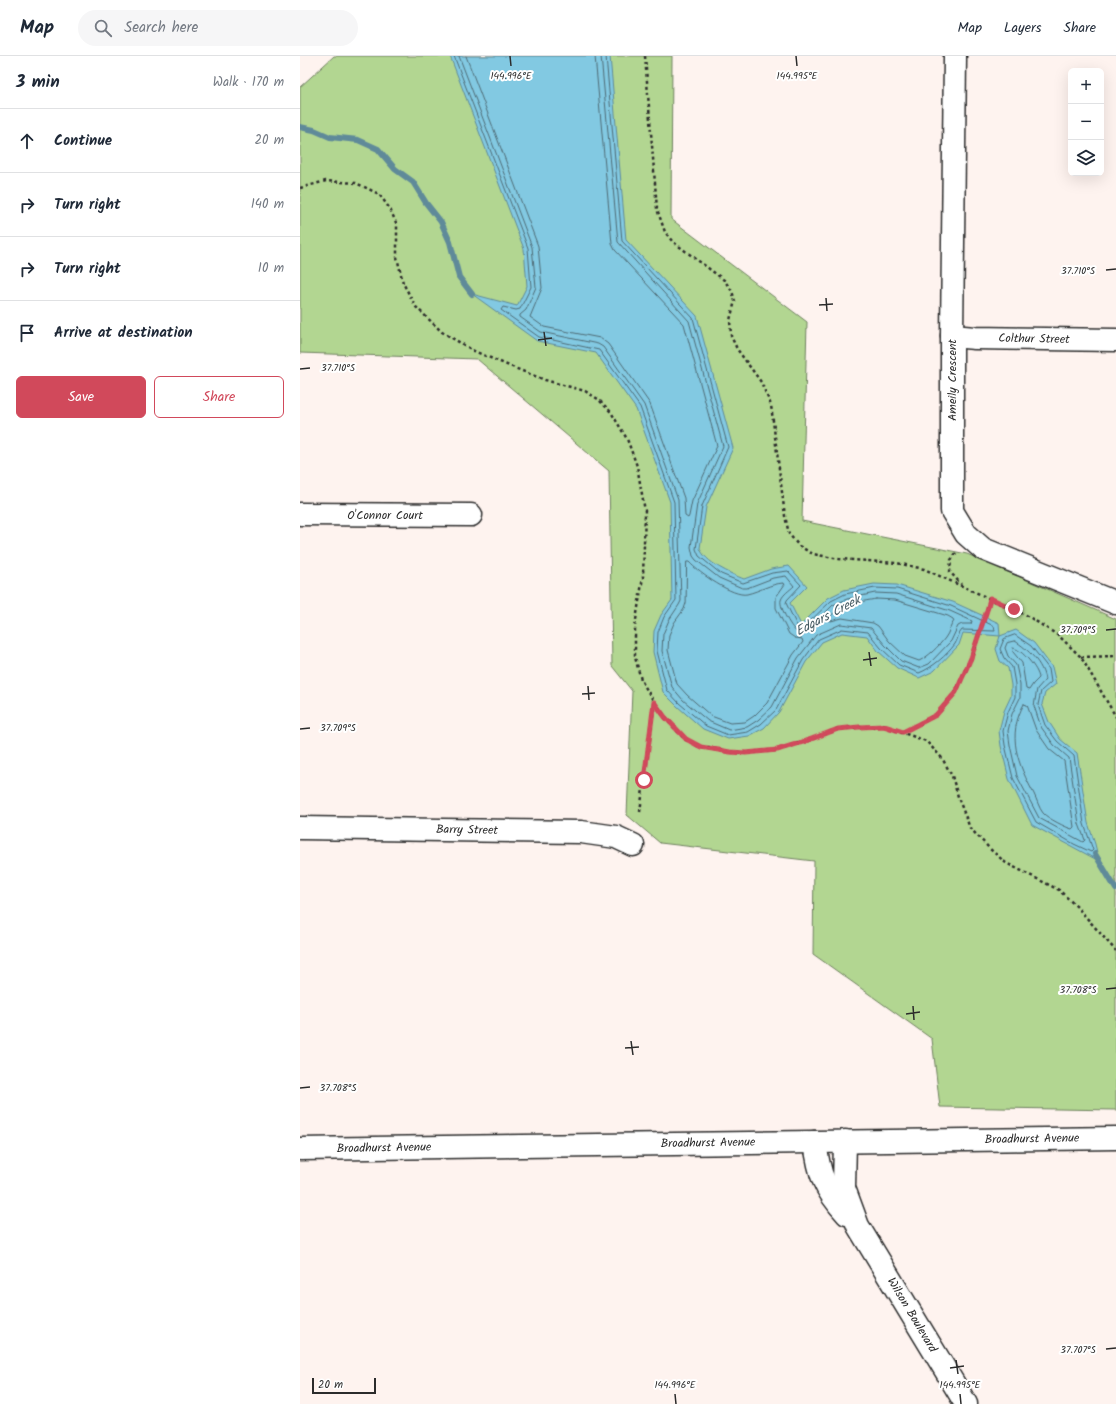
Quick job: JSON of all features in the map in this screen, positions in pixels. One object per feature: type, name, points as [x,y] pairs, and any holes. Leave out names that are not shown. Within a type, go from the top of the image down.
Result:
[{"type":"street","name":"Ameily Crescent","points":[[955,56],[952,511],[966,534],[983,549],[1116,602]]},
{"type":"street","name":"Colthur Street","points":[[952,336],[983,338],[1116,340]]},
{"type":"street","name":"O'Connor Court","points":[[300,514],[471,515]]},
{"type":"street","name":"Barry Street","points":[[300,828],[581,832],[616,837],[633,845]]},
{"type":"street","name":"Broadhurst Avenue","points":[[300,1149],[1116,1138]]},
{"type":"street","name":"Wilson Boulevard","points":[[845,1141],[844,1188],[858,1226],[966,1404]]},
{"type":"street","name":"Wilson Boulevard","points":[[816,1142],[818,1165],[822,1179],[836,1202],[858,1226]]},
{"type":"path","points":[[645,56],[657,209],[665,232],[672,241],[724,280],[732,291],[735,301],[730,320],[731,336],[737,349],[761,382],[771,405],[785,516],[789,534],[799,546],[813,554],[839,559],[896,564],[924,569],[1026,615],[1059,636],[1080,657],[1116,717]]},
{"type":"path","points":[[300,188],[326,181],[356,182],[379,194],[390,209],[397,225],[397,257],[403,283],[416,307],[442,332],[474,351],[507,365],[545,380],[585,391],[598,399],[611,412],[628,439],[637,466],[645,511],[643,577],[635,626],[635,657],[641,680],[654,702],[665,717],[686,739],[701,747],[746,753],[777,750],[838,729],[884,726],[926,741],[942,758],[952,776],[959,800],[970,828],[1006,863],[1059,890],[1078,907],[1116,951]]},
{"type":"path","points":[[963,586],[950,572],[951,560],[966,534]]},
{"type":"path","points":[[903,732],[936,715],[956,692],[971,658],[990,598]]},
{"type":"path","points":[[1080,657],[1116,656]]},
{"type":"path","points":[[640,812],[654,702]]},
{"type":"green space","points":[[334,56],[672,56],[671,219],[807,322],[802,521],[967,554],[1116,619],[1116,1110],[940,1107],[932,1039],[813,954],[814,861],[660,843],[627,815],[632,691],[612,666],[609,471],[477,359],[300,353],[300,87]]},
{"type":"water","points":[[450,56],[610,56],[626,240],[697,316],[733,448],[706,507],[700,548],[707,558],[719,567],[744,579],[771,569],[789,566],[807,586],[790,603],[801,625],[828,598],[844,590],[874,584],[897,585],[953,602],[999,623],[1000,636],[963,633],[959,645],[934,671],[919,678],[897,668],[878,651],[867,636],[842,633],[822,642],[806,662],[779,712],[764,728],[749,736],[728,739],[703,729],[663,692],[653,652],[654,631],[661,615],[672,600],[670,502],[636,409],[596,353],[537,341],[472,294],[517,306],[527,286],[524,249]]},
{"type":"water","points":[[1016,630],[1034,643],[1052,667],[1056,684],[1045,693],[1042,704],[1049,722],[1060,739],[1077,753],[1088,823],[1099,861],[1032,825],[1009,779],[999,731],[1004,711],[1011,696],[1011,685],[1008,668],[1000,661],[996,649],[1000,636]]},
{"type":"waterway","points":[[300,127],[314,130],[330,137],[358,140],[378,149],[395,169],[413,182],[426,203],[441,222],[450,242],[459,277],[472,294]]},
{"type":"waterway","name":"Edgars Creek","points":[[1095,854],[1116,889]]},
{"type":"route","points":[[644,780],[654,702],[665,717],[686,739],[701,747],[730,752],[746,753],[777,750],[838,729],[884,726],[903,732],[936,715],[956,692],[971,658],[990,598],[1014,609]]}]
